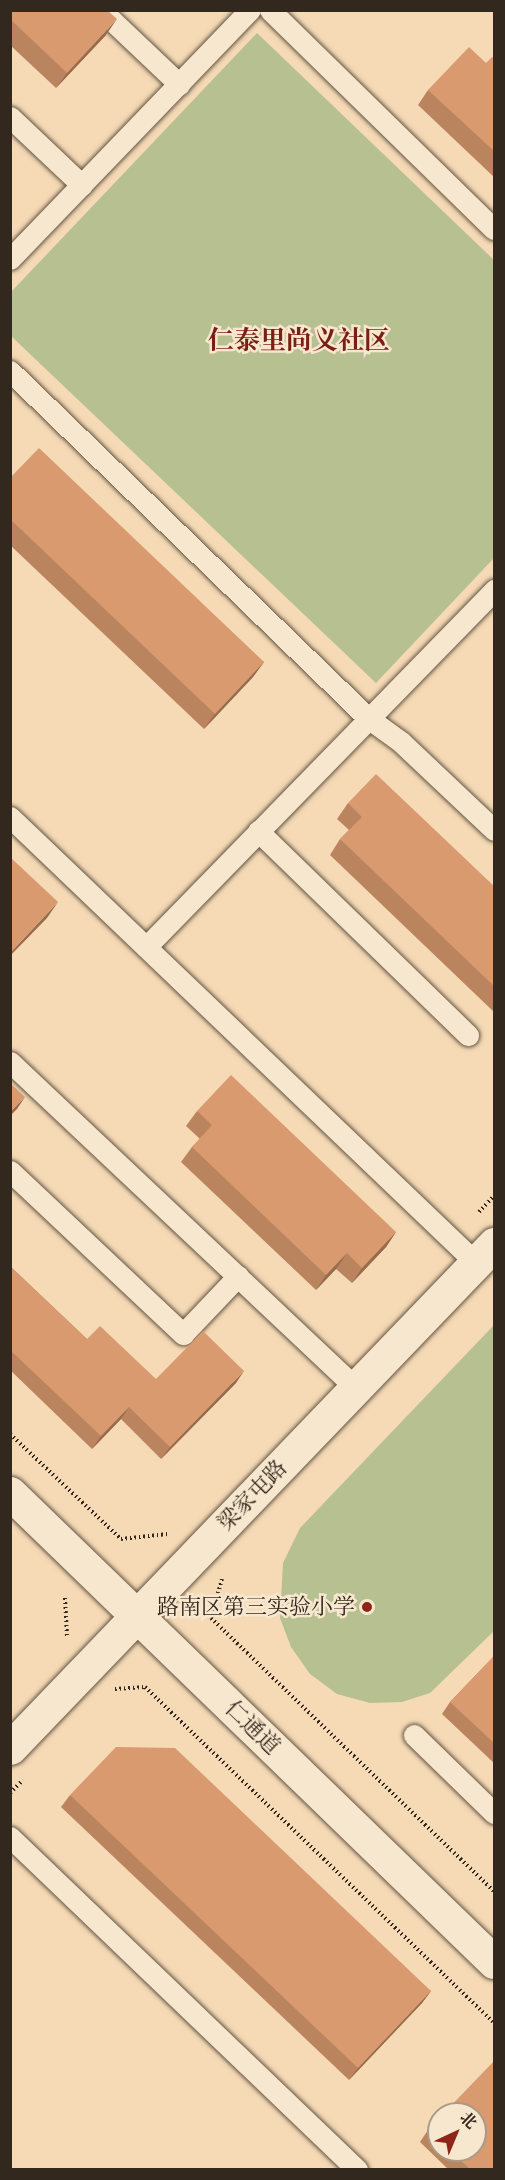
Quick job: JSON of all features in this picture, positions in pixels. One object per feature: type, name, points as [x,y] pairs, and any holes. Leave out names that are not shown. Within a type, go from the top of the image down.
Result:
[{"type":"street","name":"梁家屯路","points":[[10,1748],[485,1254]]},
{"type":"street","name":"仁通道","points":[[10,1493],[494,1961]]},
{"type":"lane","points":[[101,10],[179,84]]},
{"type":"lane","points":[[10,259],[250,10]]},
{"type":"lane","points":[[270,10],[495,229]]},
{"type":"lane","points":[[10,117],[82,185]]},
{"type":"lane","points":[[10,370],[368,718],[401,742],[495,830]]},
{"type":"lane","points":[[146,946],[495,590]]},
{"type":"lane","points":[[10,817],[146,946],[485,1254]]},
{"type":"lane","points":[[258,831],[468,1035]]},
{"type":"lane","points":[[10,1062],[356,1388]]},
{"type":"lane","points":[[10,1171],[183,1334],[238,1276]]},
{"type":"lane","points":[[414,1735],[495,1813]]},
{"type":"lane","points":[[10,1837],[357,2169]]},
{"type":"path","points":[[10,1434],[121,1539],[172,1533]]},
{"type":"path","points":[[221,1580],[211,1618],[495,1891]]},
{"type":"path","points":[[111,1689],[145,1687],[495,2023]]},
{"type":"green space","points":[[257,33],[494,260],[494,558],[376,683],[11,336],[11,292]]},
{"type":"green space","name":"路南区第三实验小学","points":[[494,1325],[494,1631],[430,1693],[402,1702],[370,1703],[337,1694],[310,1674],[291,1647],[280,1618],[283,1563],[300,1528]]},
{"type":"building","points":[[10,10],[107,10],[117,19],[67,73],[10,19]]},
{"type":"building","points":[[469,47],[486,63],[492,57],[495,59],[495,152],[428,90]]},
{"type":"building","points":[[39,448],[264,662],[215,714],[10,519],[10,478]]},
{"type":"building","points":[[376,774],[495,887],[495,987],[340,839],[362,817],[348,803]]},
{"type":"building","points":[[10,857],[58,902],[11,952],[10,952]]},
{"type":"building","points":[[231,1075],[396,1232],[362,1268],[347,1253],[326,1275],[192,1147],[212,1125],[197,1111]]},
{"type":"building","points":[[10,1083],[25,1097],[10,1112]]},
{"type":"building","points":[[10,1266],[87,1339],[100,1326],[156,1379],[203,1331],[244,1371],[170,1447],[129,1407],[101,1436],[10,1350]]},
{"type":"building","points":[[495,1655],[495,1744],[450,1702]]},
{"type":"building","points":[[116,1747],[175,1748],[431,1991],[358,2068],[70,1795]]},
{"type":"building","points":[[495,2060],[495,2169],[470,2169],[462,2162],[487,2162],[487,2102],[455,2102]]},
{"type":"place","name":"路南区第三实验小学","points":[[367,1607]]},
{"type":"district","name":"仁泰里尚义社区","points":[[299,341]]}]
